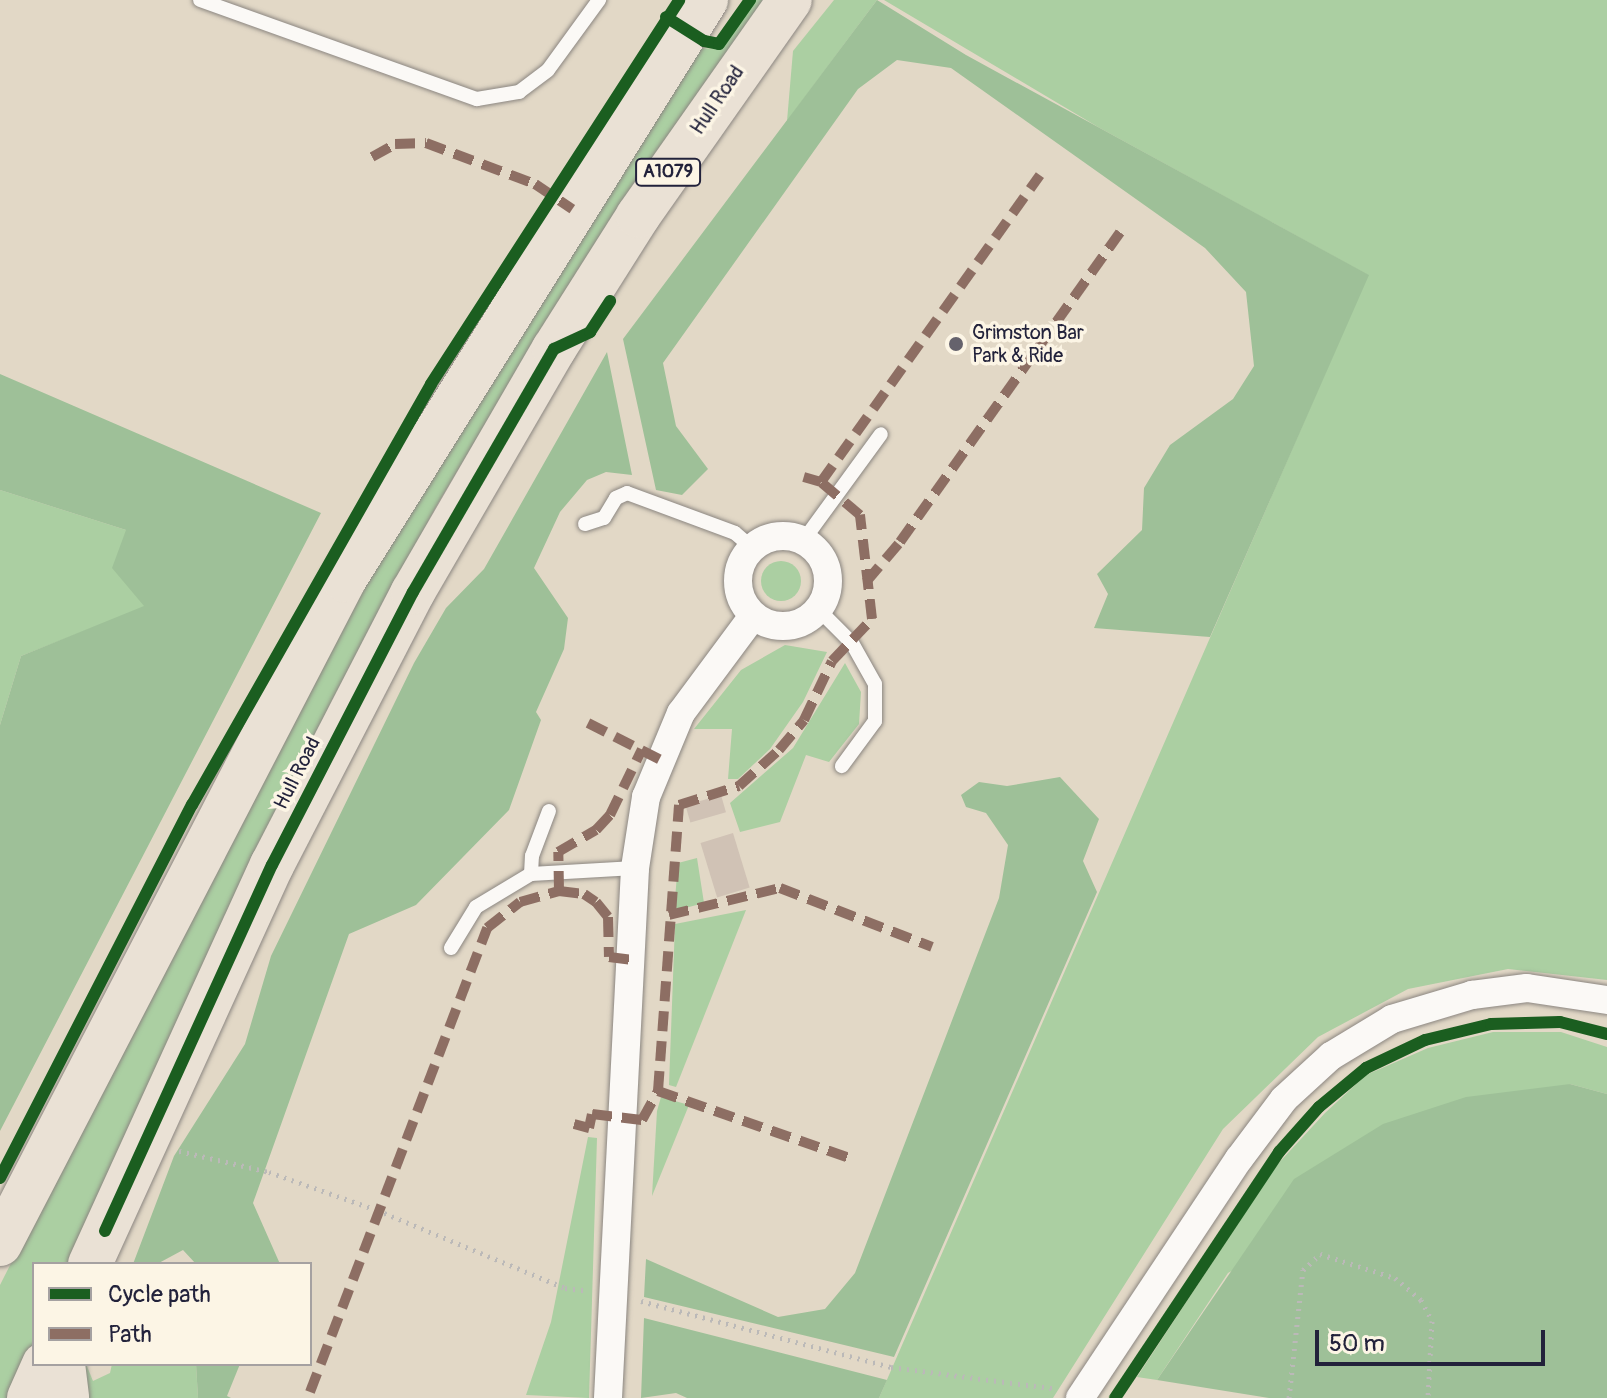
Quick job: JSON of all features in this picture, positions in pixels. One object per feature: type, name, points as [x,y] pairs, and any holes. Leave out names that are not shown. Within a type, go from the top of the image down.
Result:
[{"type":"main road","name":"A1079","points":[[0,1244],[344,580],[706,0]]},
{"type":"main road","name":"Hull Road","points":[[91,1262],[272,865],[413,592],[613,256],[790,0]]},
{"type":"main road","points":[[29,1398],[43,1366]]},
{"type":"main road","points":[[63,1366],[67,1398]]},
{"type":"street","points":[[777,537],[803,541],[825,564],[828,580],[818,609],[794,625],[766,623],[753,616],[738,583],[752,548],[777,537]]},
{"type":"street","points":[[608,1398],[635,868],[646,797],[659,759],[681,713],[753,616]]},
{"type":"street","points":[[1082,1395],[1239,1159],[1284,1099],[1331,1056],[1392,1019],[1472,995],[1527,988],[1607,1000]]},
{"type":"lane","points":[[200,0],[477,99],[519,92],[548,70],[599,0]]},
{"type":"lane","points":[[803,541],[881,434]]},
{"type":"lane","points":[[585,524],[604,518],[616,498],[627,493],[735,533],[752,548]]},
{"type":"lane","points":[[818,609],[852,643],[875,684],[875,721],[842,766]]},
{"type":"lane","points":[[531,874],[532,856],[549,811]]},
{"type":"lane","points":[[451,948],[476,907],[531,874],[635,868]]},
{"type":"path","points":[[147,1144],[269,1172],[391,1216],[565,1288],[612,1293],[891,1367],[1082,1395]]},
{"type":"path","points":[[1289,1398],[1303,1270],[1320,1254],[1395,1278],[1421,1300],[1432,1321],[1428,1398]]},
{"type":"green space","points":[[756,0],[770,0],[535,341],[437,505],[331,702],[72,1262],[32,1262],[32,1347],[8,1398],[0,1398],[0,1285],[234,823],[398,527],[698,48],[721,49]]},
{"type":"green space","points":[[834,0],[877,0],[787,121],[793,51]]},
{"type":"green space","points":[[877,0],[966,55],[1369,275],[1210,637],[1094,628],[1108,594],[1097,574],[1142,530],[1144,488],[1170,445],[1233,399],[1254,366],[1246,292],[1205,248],[951,68],[897,60],[858,89],[663,363],[676,426],[708,469],[682,495],[656,490],[623,339]]},
{"type":"green space","points":[[884,0],[1607,0],[1607,980],[1508,969],[1408,989],[1318,1037],[1223,1129],[1053,1398],[879,1398],[1368,275],[1098,127]]},
{"type":"green space","points":[[607,352],[632,475],[606,472],[587,480],[560,512],[534,568],[568,618],[564,649],[536,712],[541,720],[509,810],[416,905],[349,934],[253,1203],[279,1262],[194,1262],[183,1250],[161,1262],[134,1262],[174,1156],[245,1044],[271,956],[414,663],[446,608],[484,569]]},
{"type":"green space","points":[[0,374],[321,513],[0,1131],[0,725],[21,656],[144,606],[112,568],[126,530],[0,490]]},
{"type":"green space","points":[[0,490],[126,530],[145,607],[21,656],[0,725]]},
{"type":"green space","points":[[781,561],[795,567],[801,581],[795,595],[781,601],[767,595],[761,581],[767,567]]},
{"type":"green space","points":[[785,645],[827,652],[803,702],[770,749],[738,779],[728,779],[732,729],[694,729],[741,670]]},
{"type":"green space","points":[[845,663],[861,692],[859,724],[829,762],[806,755],[780,822],[740,832],[730,803],[793,748]]},
{"type":"green space","points":[[1060,777],[1099,819],[1083,861],[1097,892],[894,1357],[644,1297],[646,1259],[778,1317],[825,1309],[855,1273],[999,898],[1008,845],[986,813],[966,807],[961,795],[979,782],[1007,786]]},
{"type":"green space","points":[[697,858],[704,903],[674,911],[678,863]]},
{"type":"green space","points":[[746,910],[676,1087],[669,1085],[675,924]]},
{"type":"green space","points":[[1493,1032],[1561,1032],[1607,1047],[1607,1094],[1570,1084],[1228,1273],[1157,1380],[1137,1377],[1275,1167],[1325,1113],[1366,1075],[1428,1048]]},
{"type":"green space","points":[[1570,1084],[1607,1094],[1607,1398],[1269,1398],[1157,1380],[1294,1179],[1383,1124],[1466,1097]]},
{"type":"green space","points":[[661,1097],[689,1105],[652,1196],[657,1111]]},
{"type":"green space","points":[[588,1137],[597,1138],[589,1398],[526,1395],[551,1322]]},
{"type":"green space","points":[[644,1318],[887,1380],[879,1398],[687,1398],[676,1393],[641,1398]]},
{"type":"green space","points":[[85,1366],[93,1381],[110,1373],[112,1366],[196,1366],[198,1398],[82,1398],[79,1384]]},
{"type":"green space","points":[[196,1366],[239,1366],[227,1396],[231,1398],[198,1398]]},
{"type":"building","points":[[721,795],[726,812],[690,823],[685,805]]},
{"type":"building","points":[[733,833],[750,888],[717,897],[700,843]]},
{"type":"marked path","points":[[372,157],[395,144],[426,143],[535,184],[572,209]]},
{"type":"marked path","points":[[821,482],[1040,175]]},
{"type":"marked path","points":[[866,582],[900,542],[1120,232]]},
{"type":"marked path","points":[[574,1124],[589,1128],[592,1114],[642,1120],[658,1091],[679,805],[739,786],[779,750],[804,720],[832,661],[872,619],[860,515],[821,482],[804,477]]},
{"type":"marked path","points":[[588,723],[659,759]]},
{"type":"marked path","points":[[310,1392],[487,928],[520,902],[559,891],[558,852],[596,830],[610,815],[642,749]]},
{"type":"marked path","points":[[669,915],[780,888],[932,947]]},
{"type":"marked path","points":[[559,891],[584,894],[596,902],[608,917],[609,957],[633,960]]},
{"type":"marked path","points":[[658,1091],[849,1158]]},
{"type":"cycle path","points":[[0,1178],[192,805],[431,384],[679,0]]},
{"type":"cycle path","points":[[666,17],[704,41],[719,44],[750,0]]},
{"type":"cycle path","points":[[105,1231],[272,865],[413,592],[554,349],[590,332],[610,301]]},
{"type":"cycle path","points":[[1115,1398],[1279,1152],[1319,1107],[1366,1068],[1425,1040],[1491,1024],[1560,1022],[1607,1034]]},
{"type":"place","name":"Grimston Bar Park & Ride","points":[[956,344]]}]
